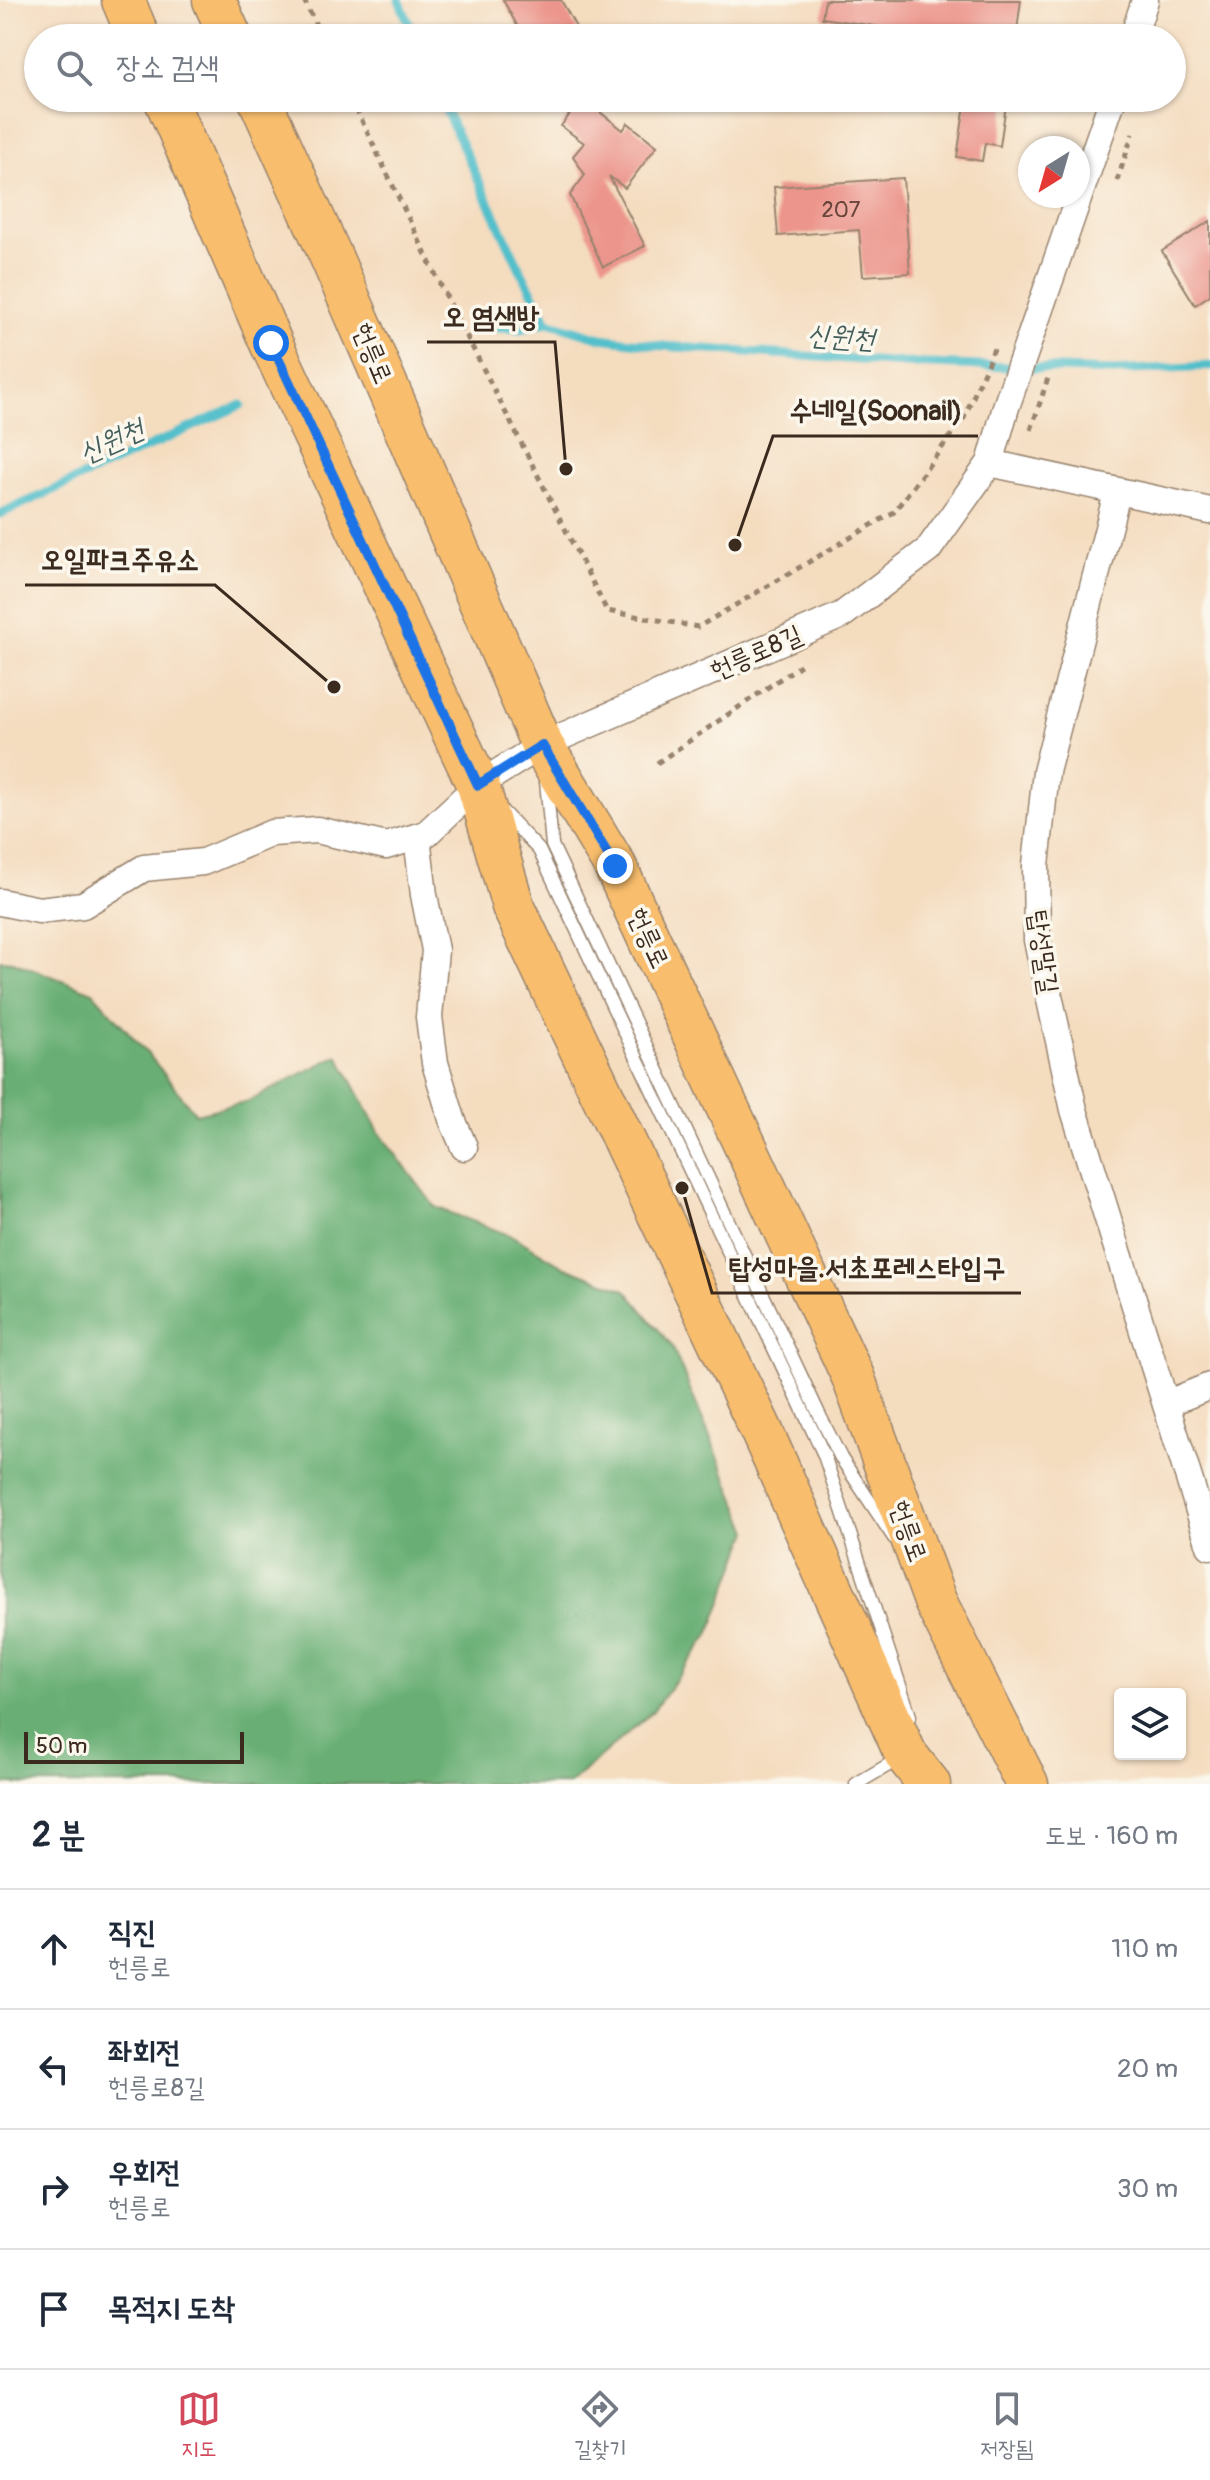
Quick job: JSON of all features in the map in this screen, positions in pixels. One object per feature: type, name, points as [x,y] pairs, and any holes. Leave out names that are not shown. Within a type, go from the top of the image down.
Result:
[{"type":"main road","points":[[123,0],[133,24]]},
{"type":"main road","points":[[214,0],[225,24]]},
{"type":"main road","points":[[171,112],[271,343],[478,785],[513,906],[920,1760]]},
{"type":"main road","name":"헌릉로","points":[[265,112],[542,745],[615,866],[853,1377],[935,1601],[1027,1784]]},
{"type":"street","points":[[1137,24],[1145,0]]},
{"type":"street","name":"헌릉로8길","points":[[417,837],[426,834],[478,785],[542,745],[842,615],[928,550],[990,463],[1006,407],[1108,112]]},
{"type":"street","points":[[990,463],[1210,511]]},
{"type":"street","name":"탑성말길","points":[[1117,493],[1046,772],[1036,865],[1037,940],[1074,1110],[1210,1546]]},
{"type":"street","points":[[0,902],[39,910],[83,905],[144,868],[203,862],[272,833],[317,830],[386,846],[417,837],[435,950],[429,1017],[435,1063],[464,1147]]},
{"type":"street","points":[[1166,1404],[1210,1386]]},
{"type":"lane","points":[[856,1784],[920,1760]]},
{"type":"path","points":[[304,0],[315,24]]},
{"type":"path","points":[[358,112],[438,280],[607,611],[698,627],[894,512],[964,418],[999,336]]},
{"type":"green space","points":[[0,960],[13,961],[93,992],[196,1114],[249,1101],[338,1055],[379,1132],[435,1207],[514,1237],[565,1267],[626,1290],[672,1346],[749,1531],[709,1635],[652,1712],[569,1784],[0,1784]]},
{"type":"building","points":[[503,0],[561,0],[574,24],[516,24]]},
{"type":"building","points":[[825,0],[1021,0],[1018,24],[862,24],[822,18]]},
{"type":"building","points":[[572,112],[600,112],[623,130],[628,123],[657,146],[625,188],[609,176],[645,246],[603,267],[570,195],[585,175],[573,156],[584,143],[561,126]]},
{"type":"building","points":[[964,112],[1005,112],[1000,146],[985,143],[982,161],[957,157]]},
{"type":"building","points":[[903,178],[910,273],[863,276],[859,230],[778,236],[774,187]]},
{"type":"building","points":[[1210,221],[1210,295],[1195,305],[1162,251]]},
{"type":"waterway","points":[[399,0],[409,24]]},
{"type":"waterway","points":[[447,112],[548,322]]},
{"type":"waterway","name":"신원천","points":[[472,327],[521,329],[548,322],[601,338],[663,346],[903,363],[1113,371],[1210,366]]},
{"type":"waterway","name":"신원천","points":[[0,514],[241,405]]},
{"type":"place","name":"오 염색방","points":[[566,469]]},
{"type":"place","name":"수네일(Soonail)","points":[[735,545]]},
{"type":"place","name":"오일파크주유소","points":[[334,687]]},
{"type":"place","name":"탑성마을.서초포레스타입구","points":[[682,1188]]},
{"type":"route","points":[[271,343],[478,785],[542,745],[615,866]]}]
